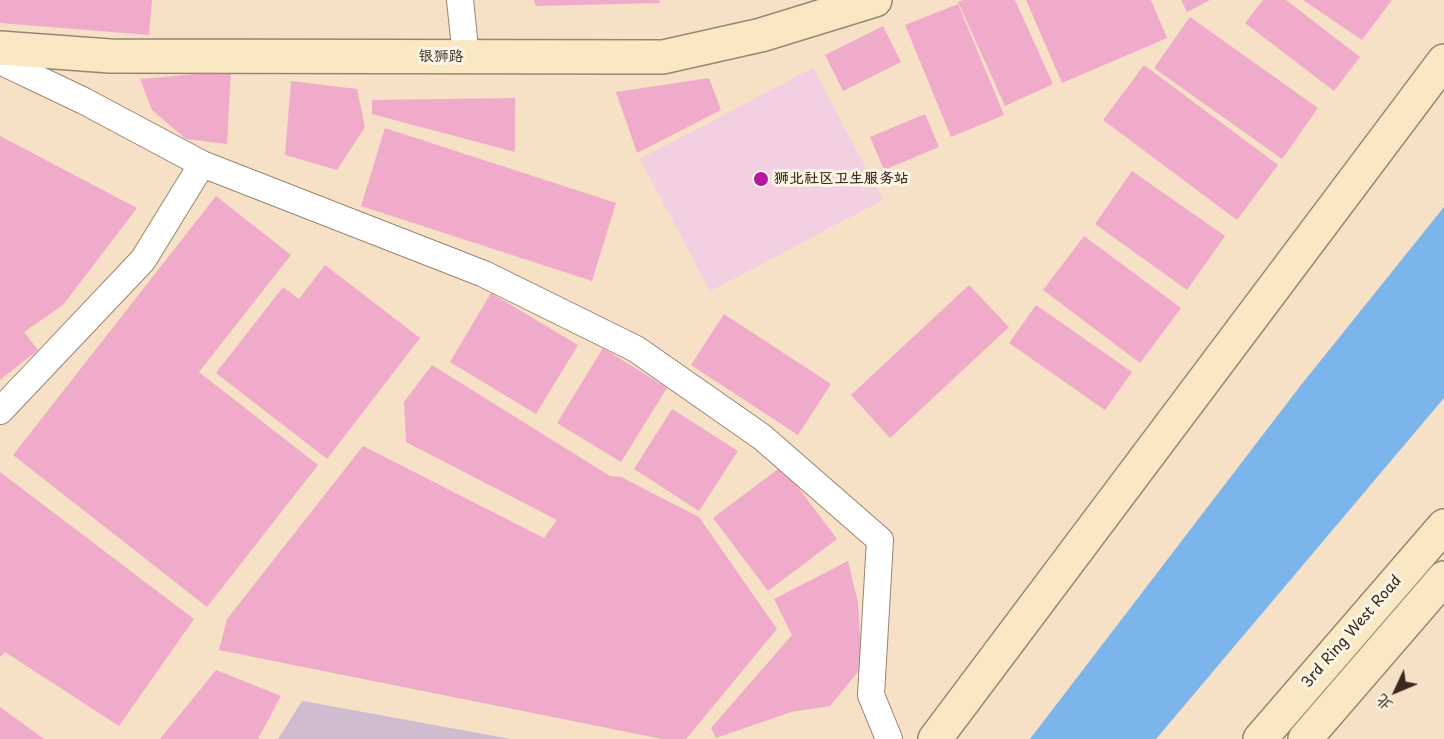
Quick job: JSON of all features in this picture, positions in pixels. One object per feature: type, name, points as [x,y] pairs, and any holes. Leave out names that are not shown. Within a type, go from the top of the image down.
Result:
[{"type":"main road","name":"银狮路","points":[[0,48],[110,56],[663,57],[761,35],[875,0]]},
{"type":"main road","points":[[935,739],[1444,61]]},
{"type":"main road","name":"3rd Ring West Road","points":[[1260,739],[1444,526]]},
{"type":"main road","points":[[1305,739],[1444,578]]},
{"type":"street","points":[[460,0],[466,57]]},
{"type":"street","points":[[0,61],[84,101],[202,164],[484,274],[636,349],[762,437],[880,540],[871,695],[889,739]]},
{"type":"street","points":[[0,411],[143,260],[202,164]]},
{"type":"shaded area","name":"狮北社区卫生服务站","points":[[813,68],[883,200],[710,291],[640,159]]},
{"type":"shaded area","points":[[303,701],[511,739],[278,739]]},
{"type":"water","points":[[1444,207],[1444,398],[1156,739],[1030,739],[1301,385]]},
{"type":"building","points":[[0,0],[152,0],[149,35],[0,23]]},
{"type":"building","points":[[534,0],[659,0],[660,3],[536,6]]},
{"type":"building","points":[[963,0],[1015,0],[1053,84],[1005,106],[958,2]]},
{"type":"building","points":[[1026,0],[1151,0],[1167,38],[1062,83]]},
{"type":"building","points":[[1181,0],[1210,0],[1187,12]]},
{"type":"building","points":[[1263,0],[1286,0],[1360,57],[1334,91],[1245,23]]},
{"type":"building","points":[[1303,0],[1392,0],[1362,40]]},
{"type":"building","points":[[958,4],[1004,115],[951,137],[905,25]]},
{"type":"building","points":[[1190,17],[1318,108],[1282,159],[1154,68]]},
{"type":"building","points":[[883,26],[901,62],[843,91],[825,55]]},
{"type":"building","points":[[1144,65],[1278,165],[1237,220],[1103,120]]},
{"type":"building","points":[[231,71],[227,144],[186,139],[152,110],[140,79]]},
{"type":"building","points":[[709,78],[721,110],[637,153],[616,92]]},
{"type":"building","points":[[291,81],[357,89],[365,127],[337,170],[285,155]]},
{"type":"building","points":[[515,98],[515,152],[372,114],[372,100]]},
{"type":"building","points":[[925,114],[939,147],[884,170],[870,137]]},
{"type":"building","points":[[385,128],[616,203],[592,281],[361,206]]},
{"type":"building","points":[[0,136],[137,208],[63,305],[24,332],[38,350],[0,380]]},
{"type":"building","points":[[1132,171],[1225,236],[1187,290],[1095,224]]},
{"type":"building","points":[[216,196],[291,255],[199,372],[318,465],[207,607],[13,455]]},
{"type":"building","points":[[1084,236],[1181,308],[1140,363],[1043,290]]},
{"type":"building","points":[[325,265],[420,338],[327,459],[216,373],[283,287],[299,299]]},
{"type":"building","points":[[969,285],[1009,327],[890,438],[851,395]]},
{"type":"building","points":[[491,293],[578,345],[536,414],[450,362]]},
{"type":"building","points":[[1036,305],[1132,372],[1105,410],[1009,343]]},
{"type":"building","points":[[724,314],[831,384],[798,435],[691,365]]},
{"type":"building","points":[[603,348],[667,388],[621,462],[557,423]]},
{"type":"building","points":[[432,365],[610,476],[621,477],[699,517],[777,629],[686,739],[662,739],[219,650],[227,619],[363,446],[544,538],[557,520],[406,442],[404,402]]},
{"type":"building","points":[[672,409],[738,451],[699,511],[634,469]]},
{"type":"building","points":[[782,466],[837,539],[768,591],[713,518]]},
{"type":"building","points":[[0,472],[194,619],[119,726],[5,652],[0,657]]},
{"type":"building","points":[[848,561],[858,603],[862,667],[830,706],[791,712],[716,738],[711,728],[792,635],[774,599]]},
{"type":"building","points":[[216,670],[281,696],[258,739],[160,739]]},
{"type":"building","points":[[0,707],[44,739],[0,739]]},
{"type":"place","name":"狮北社区卫生服务站","points":[[761,179]]}]
